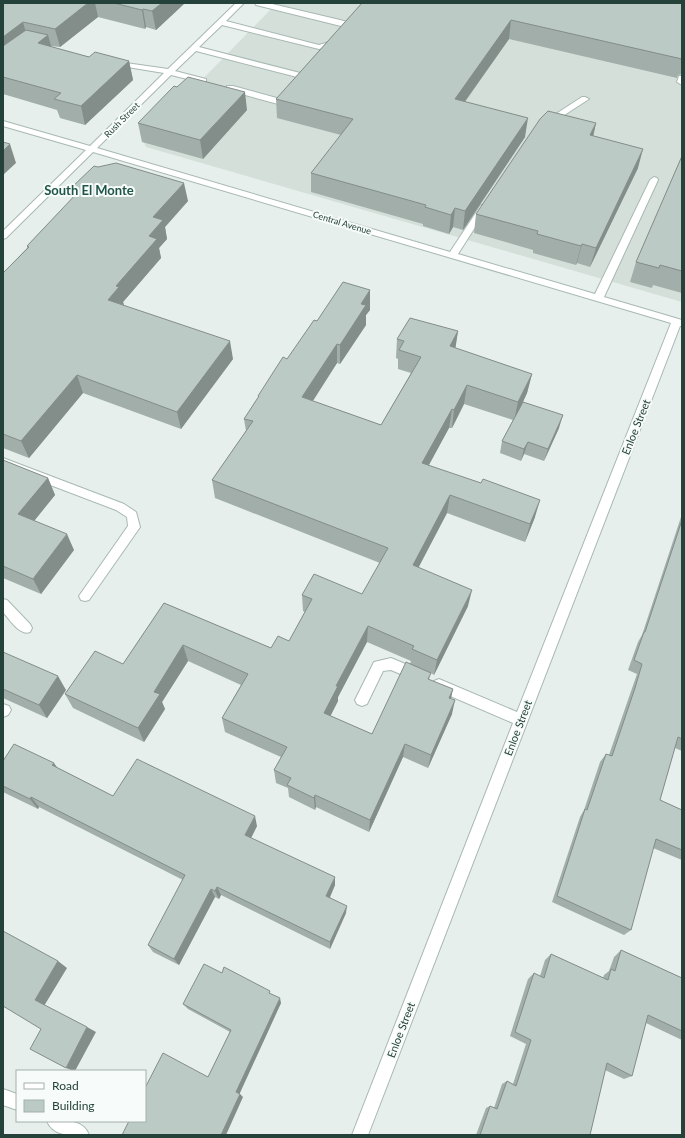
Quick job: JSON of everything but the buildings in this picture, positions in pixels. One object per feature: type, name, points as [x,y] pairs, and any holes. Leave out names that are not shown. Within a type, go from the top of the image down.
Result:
[{"type":"street","name":"Rush Street","points":[[3,236],[240,3]]},
{"type":"street","points":[[221,22],[319,47],[332,44],[347,28],[344,24],[337,22],[259,3]]},
{"type":"street","points":[[194,48],[305,77]]},
{"type":"street","points":[[104,61],[169,72],[209,83]]},
{"type":"street","points":[[682,78],[682,83]]},
{"type":"street","points":[[223,87],[281,102]]},
{"type":"street","points":[[541,127],[550,119],[585,99]]},
{"type":"street","name":"Central Avenue","points":[[3,123],[680,323]]},
{"type":"street","points":[[598,298],[654,180]]},
{"type":"street","points":[[452,256],[490,197]]},
{"type":"street","points":[[3,221],[15,225]]},
{"type":"street","name":"Enloe Street","points":[[360,1135],[521,720],[680,323]]},
{"type":"street","points":[[3,462],[120,507],[132,515],[134,527],[85,596]]},
{"type":"street","points":[[3,604],[26,628]]},
{"type":"street","points":[[362,700],[379,666],[391,664],[521,720]]},
{"type":"street","points":[[3,1097],[16,1102]]},
{"type":"street","points":[[57,1122],[81,1135]]},
{"type":"shaded area","points":[[277,3],[682,3],[682,302],[146,147],[143,140]]},
{"type":"district","name":"South El Monte","points":[[89,190]]}]
